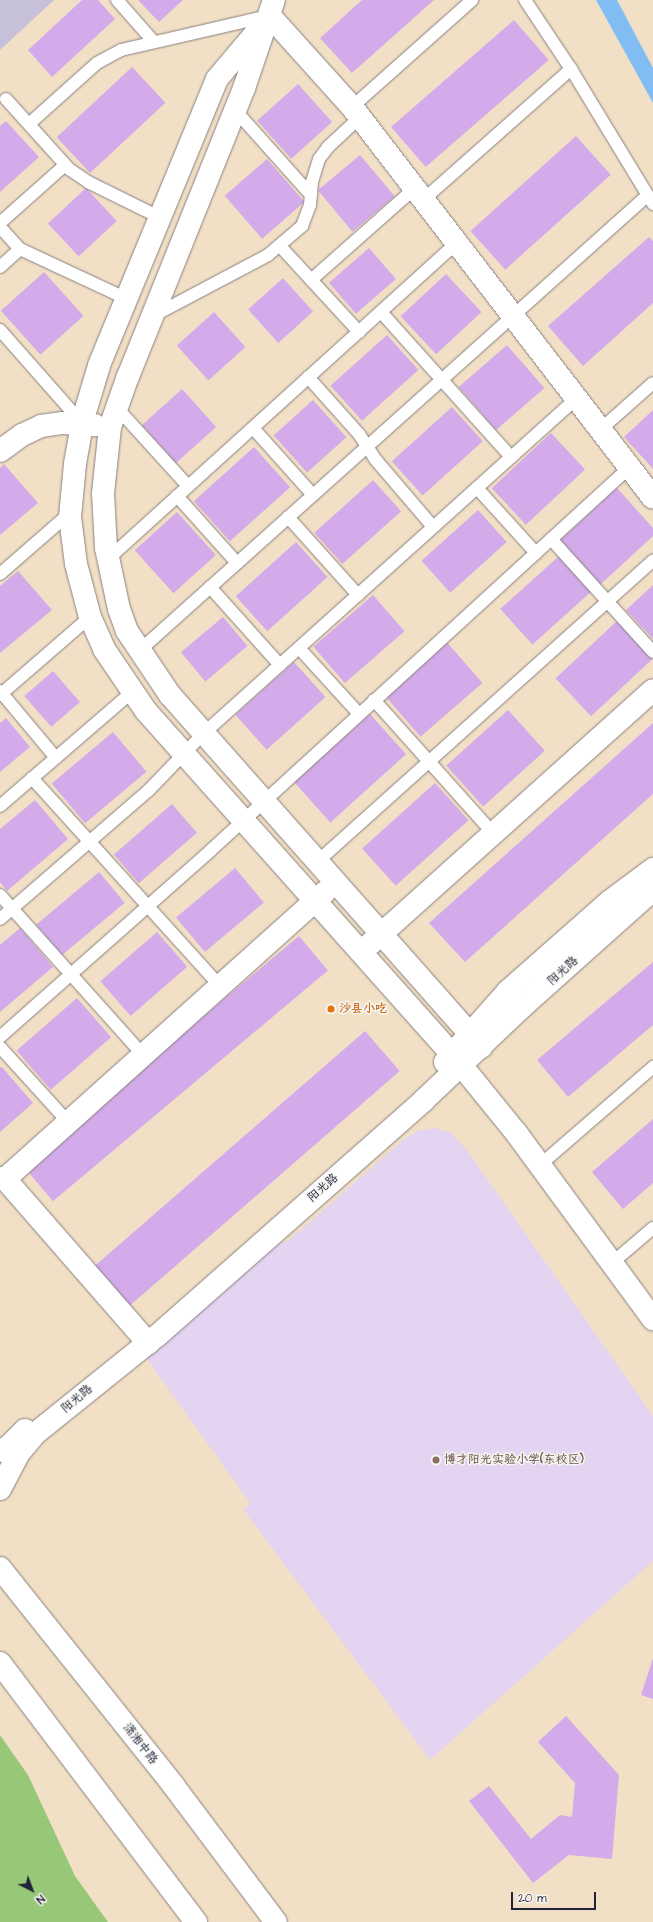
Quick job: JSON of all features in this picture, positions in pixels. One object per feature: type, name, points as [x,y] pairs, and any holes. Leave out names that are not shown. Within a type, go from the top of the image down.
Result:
[{"type":"street","points":[[272,8],[356,112],[456,244],[577,398],[653,498]]},
{"type":"street","points":[[272,8],[235,110],[152,316],[114,417],[103,494],[108,559],[119,609],[127,631],[170,695],[476,1041]]},
{"type":"street","points":[[272,8],[217,79],[99,366],[82,423],[75,464],[71,512],[76,564],[90,617],[104,649],[132,692],[183,755],[456,1060],[540,1165],[653,1319]]},
{"type":"street","points":[[0,451],[22,435],[41,426],[82,423],[114,417]]},
{"type":"street","points":[[360,953],[653,690]]},
{"type":"street","name":"阳光路","points":[[476,1041],[508,991],[610,901],[653,869]]},
{"type":"street","points":[[144,1339],[2,1179],[336,883]]},
{"type":"street","name":"阳光路","points":[[0,1489],[19,1453],[36,1433],[144,1339],[476,1041],[653,890]]},
{"type":"street","name":"阳光路","points":[[0,1451],[8,1447],[36,1421],[144,1339]]},
{"type":"street","name":"潇湘中路","points":[[1,1567],[149,1755],[276,1922]]},
{"type":"street","points":[[0,1663],[196,1922]]},
{"type":"lane","points":[[117,0],[153,41]]},
{"type":"lane","points":[[152,316],[268,255],[302,226],[319,160],[328,147],[356,112],[472,0]]},
{"type":"lane","points":[[139,651],[368,447],[512,316],[650,200],[571,69],[525,0]]},
{"type":"lane","points":[[29,124],[97,63],[121,50],[272,8]]},
{"type":"lane","points":[[311,280],[571,69]]},
{"type":"lane","points":[[6,99],[65,165],[88,182],[161,218]]},
{"type":"lane","points":[[235,110],[311,195]]},
{"type":"lane","points":[[0,223],[65,165]]},
{"type":"lane","points":[[0,227],[20,249],[127,298]]},
{"type":"lane","points":[[108,559],[456,244]]},
{"type":"lane","points":[[280,246],[359,332]]},
{"type":"lane","points":[[0,267],[20,249]]},
{"type":"lane","points":[[381,312],[511,457]]},
{"type":"lane","points":[[0,330],[82,423]]},
{"type":"lane","points":[[308,377],[360,434],[375,460],[433,527]]},
{"type":"lane","points":[[600,429],[653,383]]},
{"type":"lane","points":[[0,919],[148,791],[203,734],[577,398]]},
{"type":"lane","points":[[114,417],[188,486]]},
{"type":"lane","points":[[253,428],[313,495]]},
{"type":"lane","points":[[0,1037],[242,821],[630,467]]},
{"type":"lane","points":[[477,488],[536,553]]},
{"type":"lane","points":[[177,496],[237,563]]},
{"type":"lane","points":[[0,574],[71,512]]},
{"type":"lane","points":[[288,517],[358,595]]},
{"type":"lane","points":[[551,539],[653,652]]},
{"type":"lane","points":[[317,862],[653,560]]},
{"type":"lane","points":[[210,587],[280,665]]},
{"type":"lane","points":[[56,758],[1,693],[90,617]]},
{"type":"lane","points":[[299,648],[359,714]]},
{"type":"lane","points":[[0,806],[132,692]]},
{"type":"lane","points":[[374,700],[493,833]]},
{"type":"lane","points":[[32,778],[220,986]]},
{"type":"lane","points":[[0,894],[143,1055]]},
{"type":"lane","points":[[0,1047],[68,1122]]},
{"type":"lane","points":[[540,1165],[653,1067]]},
{"type":"lane","points":[[612,1263],[653,1228]]},
{"type":"shaded area","points":[[0,0],[54,0],[0,50]]},
{"type":"shaded area","name":"博才阳光实验小学(东校区)","points":[[435,1128],[451,1133],[466,1149],[653,1416],[653,1561],[430,1760],[243,1509],[250,1503],[144,1355],[270,1246],[289,1240],[403,1140],[417,1131]]},
{"type":"green space","points":[[0,1735],[28,1775],[75,1876],[108,1922],[0,1922]]},
{"type":"water","points":[[596,0],[617,0],[653,68],[653,103]]},
{"type":"building","points":[[82,0],[98,0],[115,19],[52,77],[28,50]]},
{"type":"building","points":[[138,0],[183,0],[159,22]]},
{"type":"building","points":[[362,0],[434,0],[352,73],[320,38]]},
{"type":"building","points":[[514,20],[549,60],[426,167],[391,127]]},
{"type":"building","points":[[132,67],[165,103],[90,173],[57,137]]},
{"type":"building","points":[[298,84],[332,122],[291,159],[257,121]]},
{"type":"building","points":[[6,121],[39,157],[0,192],[0,126]]},
{"type":"building","points":[[576,136],[611,175],[505,270],[470,231]]},
{"type":"building","points":[[360,155],[395,196],[353,232],[318,190]]},
{"type":"building","points":[[267,159],[304,202],[262,239],[225,196]]},
{"type":"building","points":[[86,188],[117,221],[79,256],[48,223]]},
{"type":"building","points":[[649,237],[653,241],[653,303],[583,366],[548,326]]},
{"type":"building","points":[[369,248],[396,279],[356,314],[329,283]]},
{"type":"building","points":[[44,272],[83,316],[40,355],[1,311]]},
{"type":"building","points":[[446,274],[481,312],[436,354],[401,316]]},
{"type":"building","points":[[283,278],[313,311],[278,343],[248,309]]},
{"type":"building","points":[[214,312],[245,347],[208,380],[177,345]]},
{"type":"building","points":[[387,335],[418,370],[362,421],[331,386]]},
{"type":"building","points":[[507,345],[544,388],[496,430],[459,387]]},
{"type":"building","points":[[182,389],[216,427],[176,463],[142,425]]},
{"type":"building","points":[[313,400],[346,437],[307,473],[274,435]]},
{"type":"building","points":[[452,407],[483,441],[423,495],[392,461]]},
{"type":"building","points":[[653,410],[653,469],[624,437]]},
{"type":"building","points":[[551,433],[585,470],[526,525],[492,488]]},
{"type":"building","points":[[254,447],[290,487],[230,541],[194,501]]},
{"type":"building","points":[[4,464],[38,503],[0,535],[0,468]]},
{"type":"building","points":[[373,480],[401,511],[342,564],[314,533]]},
{"type":"building","points":[[617,488],[653,528],[653,536],[600,585],[559,541]]},
{"type":"building","points":[[478,510],[507,542],[450,593],[422,561]]},
{"type":"building","points":[[177,512],[216,555],[173,593],[135,550]]},
{"type":"building","points":[[296,542],[327,577],[267,631],[236,596]]},
{"type":"building","points":[[559,556],[591,592],[532,645],[500,609]]},
{"type":"building","points":[[18,571],[52,610],[0,653],[0,586]]},
{"type":"building","points":[[653,585],[653,639],[626,610]]},
{"type":"building","points":[[373,595],[404,631],[345,683],[313,647]]},
{"type":"building","points":[[223,617],[247,646],[205,681],[181,652]]},
{"type":"building","points":[[617,621],[652,659],[591,716],[556,678]]},
{"type":"building","points":[[445,640],[482,683],[421,737],[383,694]]},
{"type":"building","points":[[294,662],[325,697],[267,750],[235,715]]},
{"type":"building","points":[[53,671],[80,702],[51,727],[24,696]]},
{"type":"building","points":[[508,710],[545,751],[483,806],[446,766]]},
{"type":"building","points":[[370,714],[406,754],[330,822],[294,782]]},
{"type":"building","points":[[6,718],[30,747],[0,772],[0,723]]},
{"type":"building","points":[[653,723],[653,794],[465,962],[429,923]]},
{"type":"building","points":[[113,732],[146,772],[85,823],[52,783]]},
{"type":"building","points":[[435,783],[468,820],[396,886],[362,849]]},
{"type":"building","points":[[35,800],[68,839],[7,891],[0,882],[0,829]]},
{"type":"building","points":[[172,804],[197,833],[139,883],[114,855]]},
{"type":"building","points":[[235,868],[264,902],[205,952],[176,917]]},
{"type":"building","points":[[99,872],[125,903],[62,955],[36,925]]},
{"type":"building","points":[[20,928],[53,967],[0,1012],[0,945]]},
{"type":"building","points":[[157,932],[187,967],[131,1016],[100,981]]},
{"type":"building","points":[[299,936],[328,970],[53,1201],[24,1167]]},
{"type":"building","points":[[653,962],[653,1025],[568,1097],[537,1060]]},
{"type":"building","points":[[77,998],[111,1037],[51,1090],[17,1050]]},
{"type":"building","points":[[365,1031],[400,1071],[129,1307],[94,1267]]},
{"type":"building","points":[[2,1067],[33,1103],[0,1132],[0,1068]]},
{"type":"building","points":[[653,1119],[653,1183],[623,1209],[592,1172]]},
{"type":"building","points":[[653,1658],[653,1699],[641,1695]]},
{"type":"building","points":[[566,1716],[619,1775],[612,1859],[569,1855],[533,1883],[469,1801],[489,1786],[531,1839],[560,1815],[572,1817],[575,1783],[538,1742]]},
{"type":"place","name":"沙县小吃","points":[[331,1009]]},
{"type":"place","name":"博才阳光实验小学(东校区)","points":[[436,1460]]}]
